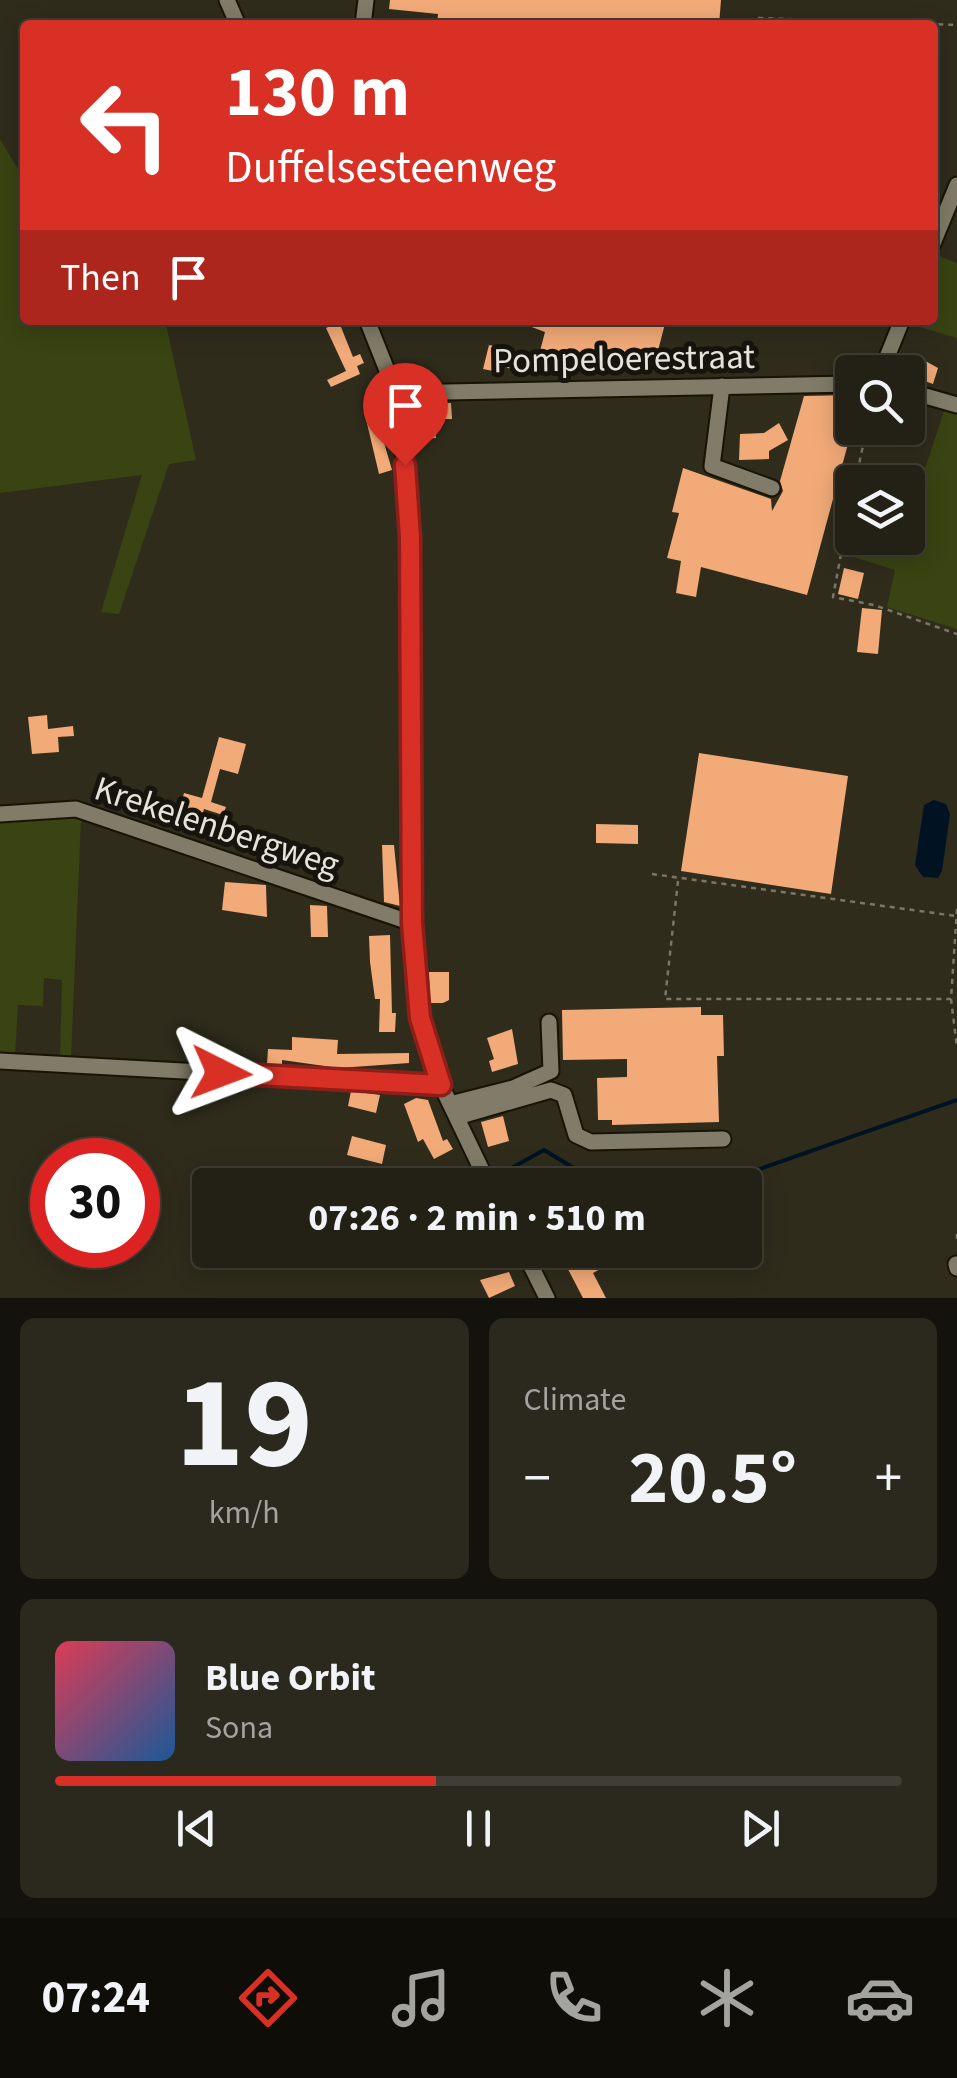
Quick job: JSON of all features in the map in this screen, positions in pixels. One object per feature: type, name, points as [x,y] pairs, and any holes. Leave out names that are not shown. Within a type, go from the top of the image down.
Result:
[{"type":"street","points":[[938,231],[957,185]]},
{"type":"street","points":[[369,325],[396,392],[410,501],[412,923],[420,1018],[441,1085],[481,1168]]},
{"type":"street","points":[[888,355],[900,325]]},
{"type":"street","name":"Pompeloerestraat","points":[[396,392],[835,384]]},
{"type":"street","points":[[722,386],[712,466],[772,488]]},
{"type":"street","points":[[925,396],[957,405]]},
{"type":"street","name":"Krekelenbergweg","points":[[0,814],[76,809],[412,923]]},
{"type":"street","points":[[453,1111],[551,1071],[550,1022]]},
{"type":"street","points":[[0,1061],[441,1085]]},
{"type":"street","points":[[453,1111],[551,1090],[564,1095],[576,1135],[591,1142],[722,1139]]},
{"type":"street","points":[[532,1268],[548,1298]]},
{"type":"path","points":[[757,20],[816,20]]},
{"type":"path","points":[[841,555],[833,597],[874,605],[957,634]]},
{"type":"path","points":[[652,874],[678,881],[956,916]]},
{"type":"path","points":[[678,881],[665,999],[951,999]]},
{"type":"path","points":[[957,910],[951,999],[957,1048]]},
{"type":"path","points":[[956,1238],[957,1230]]},
{"type":"green space","points":[[0,139],[20,173],[20,325],[166,325],[196,460],[169,464],[119,614],[101,612],[142,475],[0,493]]},
{"type":"green space","points":[[938,256],[957,263],[957,338],[912,325],[938,325]]},
{"type":"green space","points":[[946,405],[957,409],[957,629],[887,607],[895,570],[847,555],[925,555],[925,469]]},
{"type":"green space","points":[[81,818],[71,1059],[60,1059],[62,980],[44,978],[43,1006],[18,1005],[15,1057],[0,1056],[0,821]]},
{"type":"water","points":[[934,800],[946,804],[950,814],[938,878],[923,877],[915,865],[924,805]]},
{"type":"building","points":[[390,0],[721,0],[719,20],[437,20],[438,14],[389,9]]},
{"type":"building","points":[[340,325],[353,357],[360,354],[364,363],[357,366],[360,374],[331,387],[327,380],[346,371],[326,328]]},
{"type":"building","points":[[526,325],[665,325],[655,362],[597,346],[591,368],[539,355],[545,332]]},
{"type":"building","points":[[489,345],[521,352],[517,370],[494,365],[493,371],[483,369]]},
{"type":"building","points":[[925,361],[938,368],[933,384],[925,381]]},
{"type":"building","points":[[835,395],[835,445],[848,445],[842,465],[835,465],[835,492],[807,595],[701,567],[696,597],[676,593],[681,561],[667,558],[679,513],[672,512],[683,468],[771,499],[772,511],[783,491],[780,481],[804,396]]},
{"type":"building","points":[[451,403],[452,419],[434,419],[436,438],[421,439],[418,404]]},
{"type":"building","points":[[375,412],[392,470],[379,474],[365,415]]},
{"type":"building","points":[[779,423],[788,440],[769,451],[769,459],[739,460],[740,434],[764,433]]},
{"type":"building","points":[[844,568],[864,573],[858,599],[838,594]]},
{"type":"building","points":[[862,608],[882,610],[878,654],[857,652]]},
{"type":"building","points":[[47,715],[48,729],[73,726],[74,736],[58,737],[59,752],[32,754],[28,717]]},
{"type":"building","points":[[219,737],[246,744],[238,774],[220,769],[211,802],[226,807],[223,815],[204,809],[199,827],[176,821],[184,793],[202,798]]},
{"type":"building","points":[[699,753],[848,776],[831,894],[681,871]]},
{"type":"building","points":[[596,824],[638,825],[638,844],[596,843]]},
{"type":"building","points":[[382,845],[394,845],[400,906],[384,902]]},
{"type":"building","points":[[225,882],[266,885],[267,917],[222,910]]},
{"type":"building","points":[[310,905],[327,906],[328,937],[311,937]]},
{"type":"building","points":[[390,935],[395,1032],[379,1032],[380,999],[375,999],[369,936]]},
{"type":"building","points":[[429,972],[449,972],[449,1000],[430,1003]]},
{"type":"building","points":[[701,1007],[701,1015],[723,1015],[724,1056],[717,1056],[719,1122],[612,1125],[612,1120],[598,1120],[597,1078],[627,1077],[627,1059],[563,1060],[562,1010]]},
{"type":"building","points":[[512,1029],[518,1064],[492,1072],[489,1061],[494,1059],[487,1038]]},
{"type":"building","points":[[292,1037],[338,1040],[337,1054],[409,1053],[409,1063],[339,1068],[282,1060],[282,1065],[267,1064],[268,1049],[292,1050]]},
{"type":"building","points":[[351,1091],[380,1095],[376,1113],[348,1106]]},
{"type":"building","points":[[416,1098],[428,1100],[443,1141],[447,1139],[453,1149],[434,1159],[423,1139],[418,1142],[404,1104]]},
{"type":"building","points":[[503,1116],[509,1141],[488,1147],[481,1122]]},
{"type":"building","points":[[352,1136],[386,1145],[382,1164],[347,1155]]},
{"type":"building","points":[[567,1268],[602,1268],[593,1273],[606,1298],[583,1298]]},
{"type":"building","points":[[509,1272],[515,1286],[489,1298],[480,1280]]},
{"type":"waterway","points":[[762,1168],[957,1100]]},
{"type":"waterway","points":[[511,1168],[544,1150],[574,1168]]},
{"type":"route","points":[[221,1073],[441,1085],[420,1018],[412,923],[410,501],[405,465]]}]
